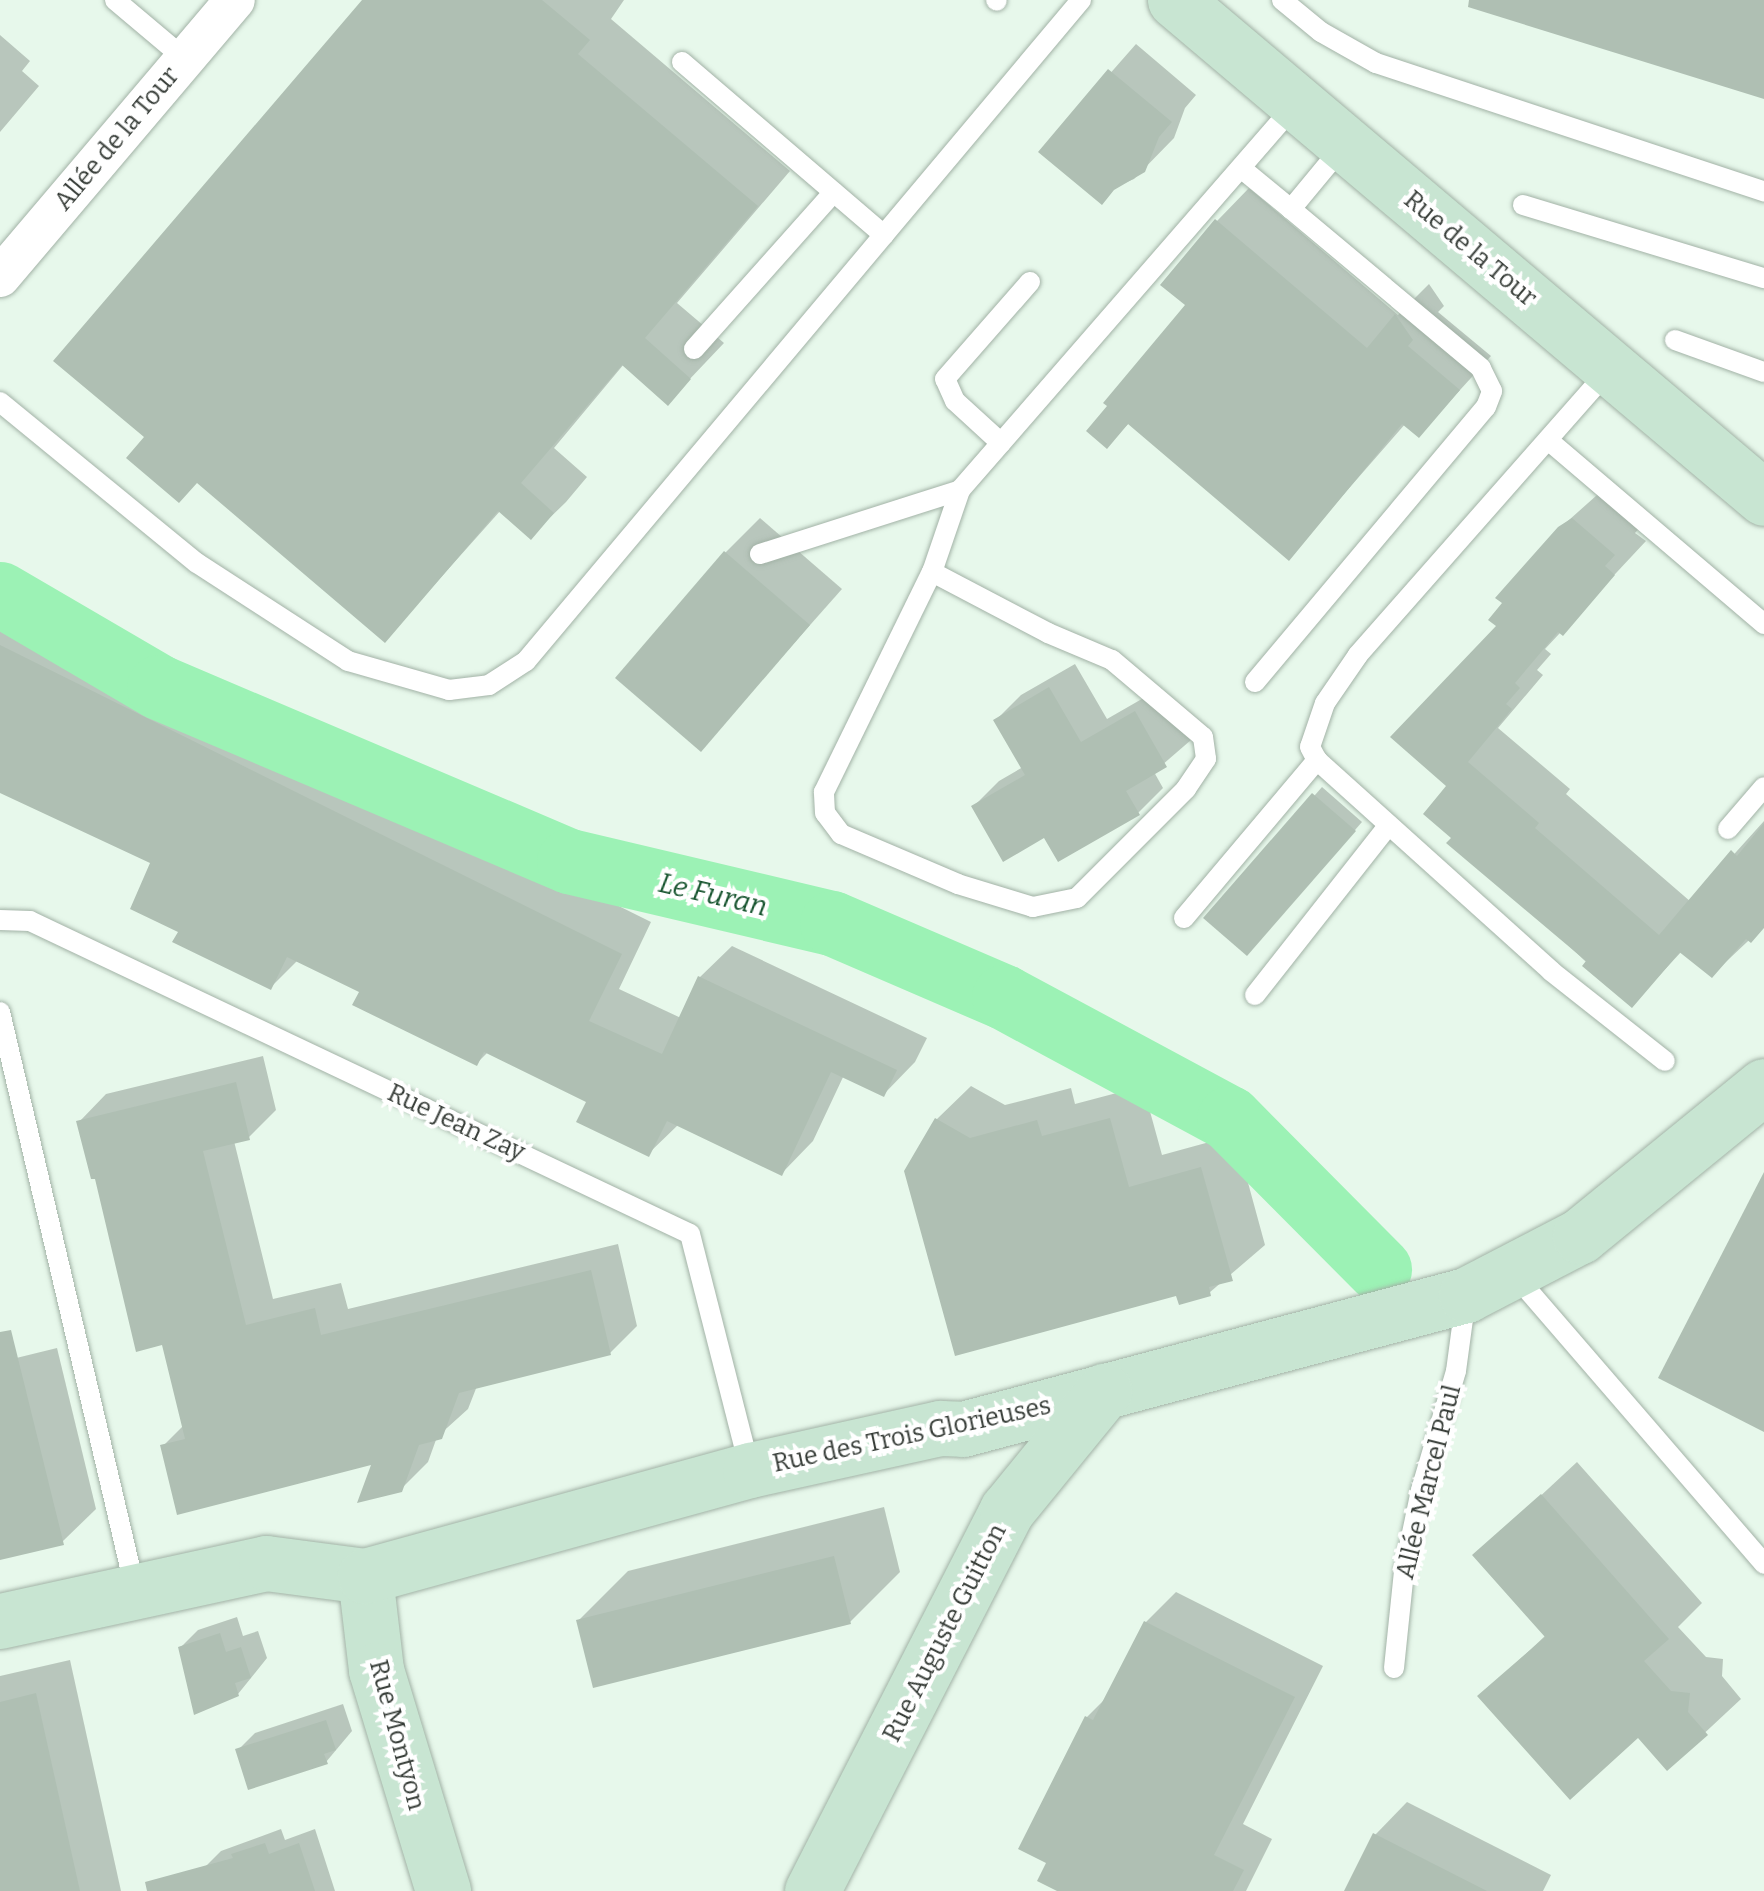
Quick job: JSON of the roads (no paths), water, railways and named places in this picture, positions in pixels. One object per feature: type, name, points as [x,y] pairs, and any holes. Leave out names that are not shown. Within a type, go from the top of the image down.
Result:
[{"type":"street","name":"Allée de la Tour","points":[[0,277],[235,0]]},
{"type":"street","name":"Rue de la Tour","points":[[1175,0],[1764,498]]},
{"type":"street","name":"Rue des Trois Glorieuses","points":[[0,1621],[266,1562],[365,1576],[750,1470],[940,1428],[962,1429],[1490,1284],[1580,1236],[1764,1086]]},
{"type":"street","name":"Rue Auguste Guitton","points":[[812,1891],[1007,1510],[1104,1391]]},
{"type":"street","points":[[962,1429],[994,1468],[1007,1510]]},
{"type":"street","name":"Rue Montyon","points":[[365,1576],[376,1670],[443,1891]]},
{"type":"lane","points":[[115,0],[185,59]]},
{"type":"lane","points":[[0,402],[197,563],[348,661],[449,690],[489,686],[526,660],[1080,0]]},
{"type":"lane","points":[[1282,0],[1322,32],[1376,63],[1764,192]]},
{"type":"lane","points":[[682,62],[884,235]]},
{"type":"lane","points":[[932,572],[1048,633],[1112,660],[1203,737],[1206,759],[1186,789],[1078,898],[1033,906],[958,884],[841,834],[825,813],[824,792],[932,572],[960,490],[1296,104]]},
{"type":"lane","points":[[1291,209],[1345,144]]},
{"type":"lane","points":[[1241,168],[1482,368],[1492,391],[1486,407],[1255,682]]},
{"type":"lane","points":[[694,349],[834,192]]},
{"type":"lane","points":[[1522,205],[1764,278]]},
{"type":"lane","points":[[1001,444],[956,401],[945,379],[1030,282]]},
{"type":"lane","points":[[1674,340],[1764,372]]},
{"type":"lane","points":[[1610,368],[1358,656],[1325,703],[1310,746],[1316,760],[1551,971],[1666,1061]]},
{"type":"lane","points":[[1548,440],[1764,624]]},
{"type":"lane","points":[[760,554],[960,490]]},
{"type":"lane","points":[[1184,918],[1316,760]]},
{"type":"lane","points":[[1728,829],[1764,787]]},
{"type":"lane","points":[[1255,995],[1389,825]]},
{"type":"lane","name":"Rue Jean Zay","points":[[0,920],[30,921],[690,1234],[750,1470]]},
{"type":"lane","points":[[0,1012],[135,1591]]},
{"type":"lane","points":[[1490,1284],[1764,1564]]},
{"type":"lane","name":"Allée Marcel Paul","points":[[1394,1668],[1404,1571],[1421,1490],[1456,1371],[1490,1284]]},
{"type":"waterway","name":"Le Furan","points":[[0,594],[159,687],[569,861],[832,923],[1004,997],[1229,1118],[1379,1269]]}]
